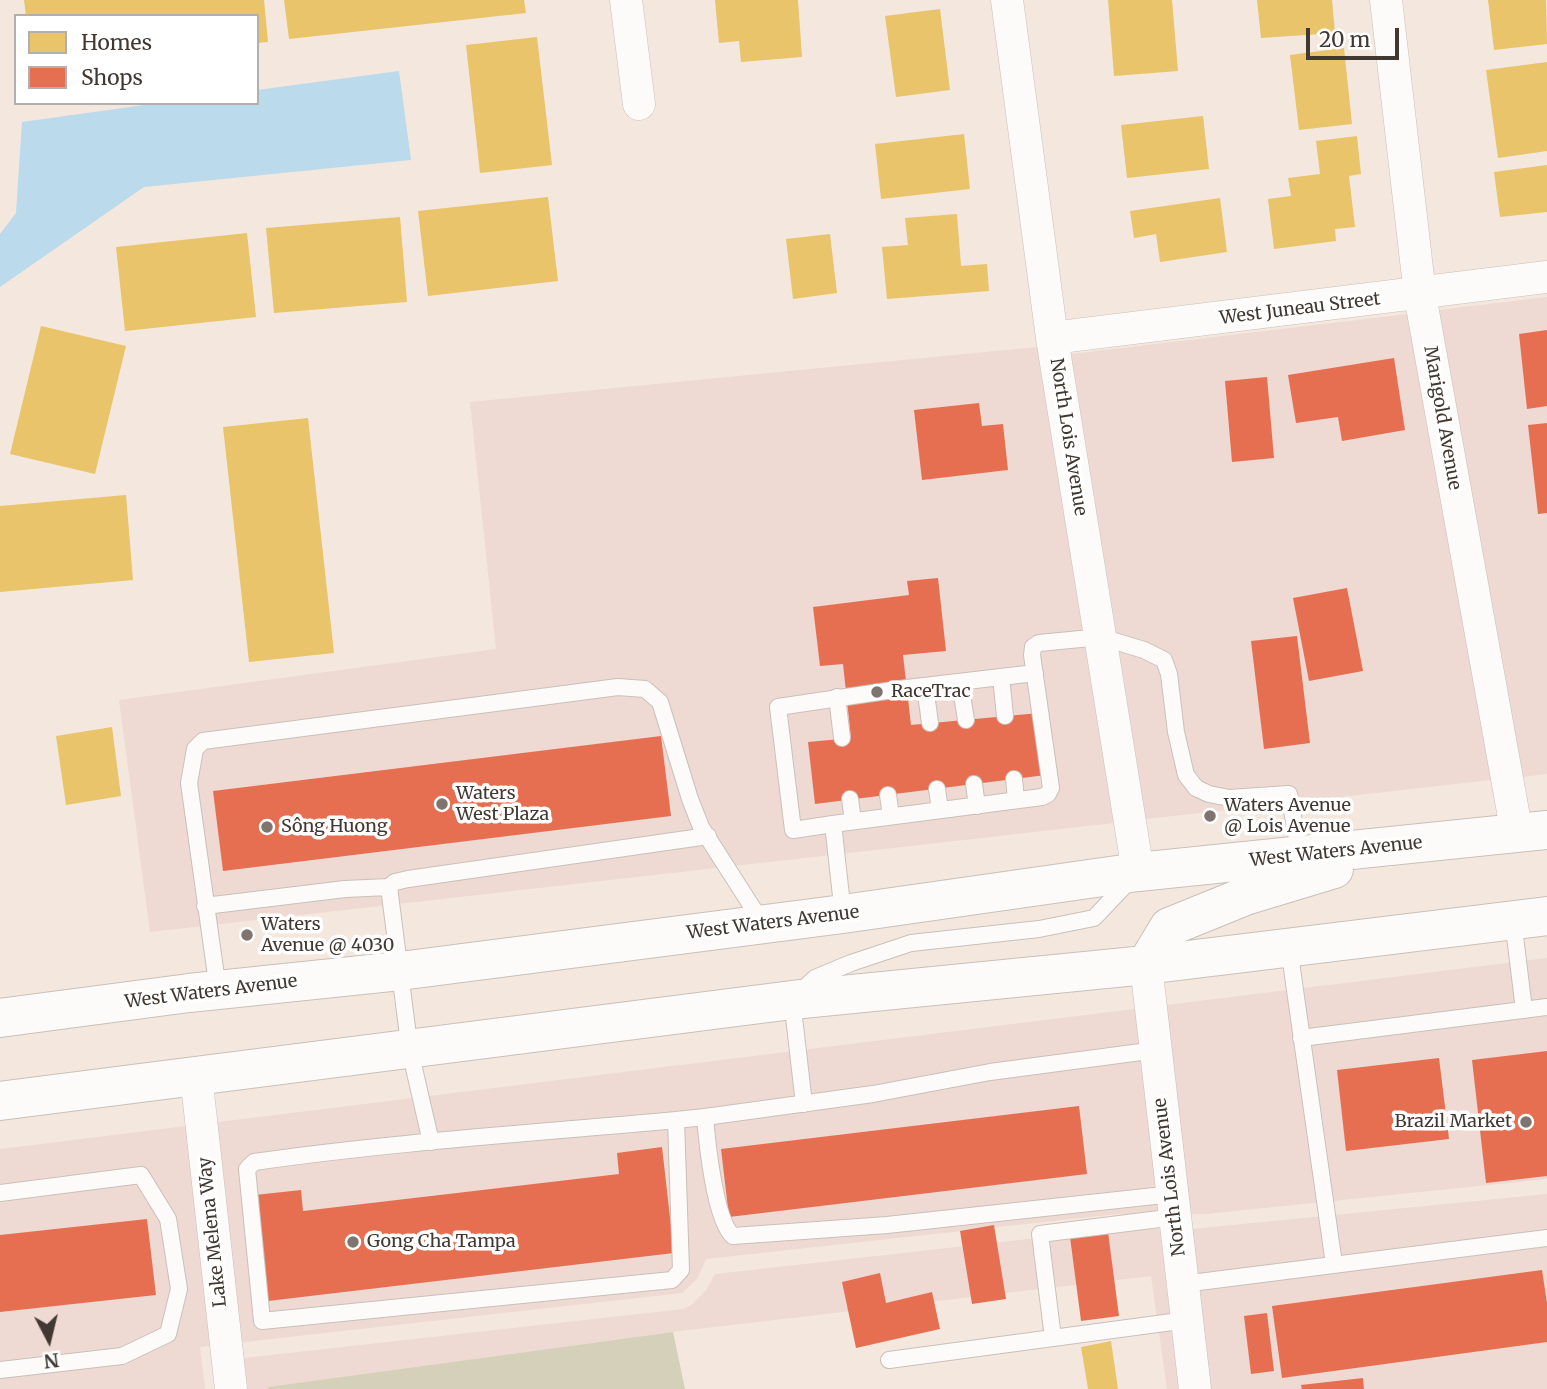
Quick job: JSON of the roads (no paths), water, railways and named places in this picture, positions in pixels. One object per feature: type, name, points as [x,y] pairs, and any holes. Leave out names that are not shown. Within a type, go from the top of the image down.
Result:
[{"type":"main road","name":"West Waters Avenue","points":[[0,1018],[218,990],[400,971],[843,914],[1138,872],[1532,832]]},
{"type":"main road","points":[[1146,965],[1169,927],[1248,895],[1423,843]]},
{"type":"main road","points":[[0,1101],[410,1051],[792,1000],[1146,965],[1530,918]]},
{"type":"street","points":[[625,0],[639,104]]},
{"type":"street","name":"North Lois Avenue","points":[[1007,0],[1052,338],[1138,872]]},
{"type":"street","name":"Marigold Avenue","points":[[1386,0],[1420,295],[1532,832]]},
{"type":"street","name":"West Juneau Street","points":[[1052,338],[1420,295],[1547,277]]},
{"type":"street","name":"North Lois Avenue","points":[[1146,965],[1195,1389]]},
{"type":"street","name":"Lake Melena Way","points":[[196,1075],[231,1389]]},
{"type":"lane","points":[[1035,673],[837,697],[778,707],[793,830],[1042,797],[1048,794],[1051,788],[1033,648],[1039,643],[1101,637],[1144,650],[1164,660],[1169,674],[1176,732],[1185,775],[1196,788],[1209,794],[1229,797],[1289,794],[1300,856]]},
{"type":"lane","points":[[1001,677],[1005,716]]},
{"type":"lane","points":[[960,682],[966,720]]},
{"type":"lane","points":[[925,686],[930,723]]},
{"type":"lane","points":[[218,990],[189,783],[195,749],[203,741],[618,687],[645,689],[660,702],[701,827],[763,924]]},
{"type":"lane","points":[[837,697],[842,738]]},
{"type":"lane","points":[[1014,779],[1016,800]]},
{"type":"lane","points":[[974,784],[977,806]]},
{"type":"lane","points":[[937,789],[940,810]]},
{"type":"lane","points":[[888,795],[891,816]]},
{"type":"lane","points":[[850,799],[853,821]]},
{"type":"lane","points":[[833,824],[843,914]]},
{"type":"lane","points":[[205,906],[345,889],[389,887],[395,882],[408,879],[708,836]]},
{"type":"lane","points":[[804,1104],[792,1000],[815,978],[911,943],[1039,929],[1094,918],[1138,872]]},
{"type":"lane","points":[[389,887],[410,1051],[431,1142]]},
{"type":"lane","points":[[1524,1010],[1530,918]]},
{"type":"lane","points":[[1289,948],[1334,1264]]},
{"type":"lane","points":[[1301,1038],[1547,1007]]},
{"type":"lane","points":[[676,1120],[681,1270],[673,1280],[262,1321],[247,1169],[254,1162],[431,1142],[705,1117],[873,1094],[990,1072],[1156,1050]]},
{"type":"lane","points":[[705,1117],[709,1162],[724,1223],[733,1236],[1174,1206]]},
{"type":"lane","points":[[0,1193],[141,1175],[168,1219],[179,1289],[168,1334],[122,1356],[0,1370]]},
{"type":"lane","points":[[1053,1338],[1040,1234],[1174,1206]]},
{"type":"lane","points":[[1183,1284],[1547,1238]]},
{"type":"lane","points":[[889,1360],[1187,1320]]},
{"type":"water","points":[[399,71],[411,160],[144,187],[0,287],[0,234],[16,213],[22,122],[144,105],[259,105],[259,90]]},
{"type":"place","name":"RaceTrac","points":[[877,692]]},
{"type":"place","name":"Waters West Plaza","points":[[442,804]]},
{"type":"place","name":"Waters Avenue @ Lois Avenue","points":[[1210,816]]},
{"type":"place","name":"Sông Huong","points":[[267,827]]},
{"type":"place","name":"Waters Avenue @ 4030","points":[[247,935]]},
{"type":"place","name":"Brazil Market","points":[[1526,1122]]},
{"type":"place","name":"Gong Cha Tampa","points":[[353,1242]]}]
